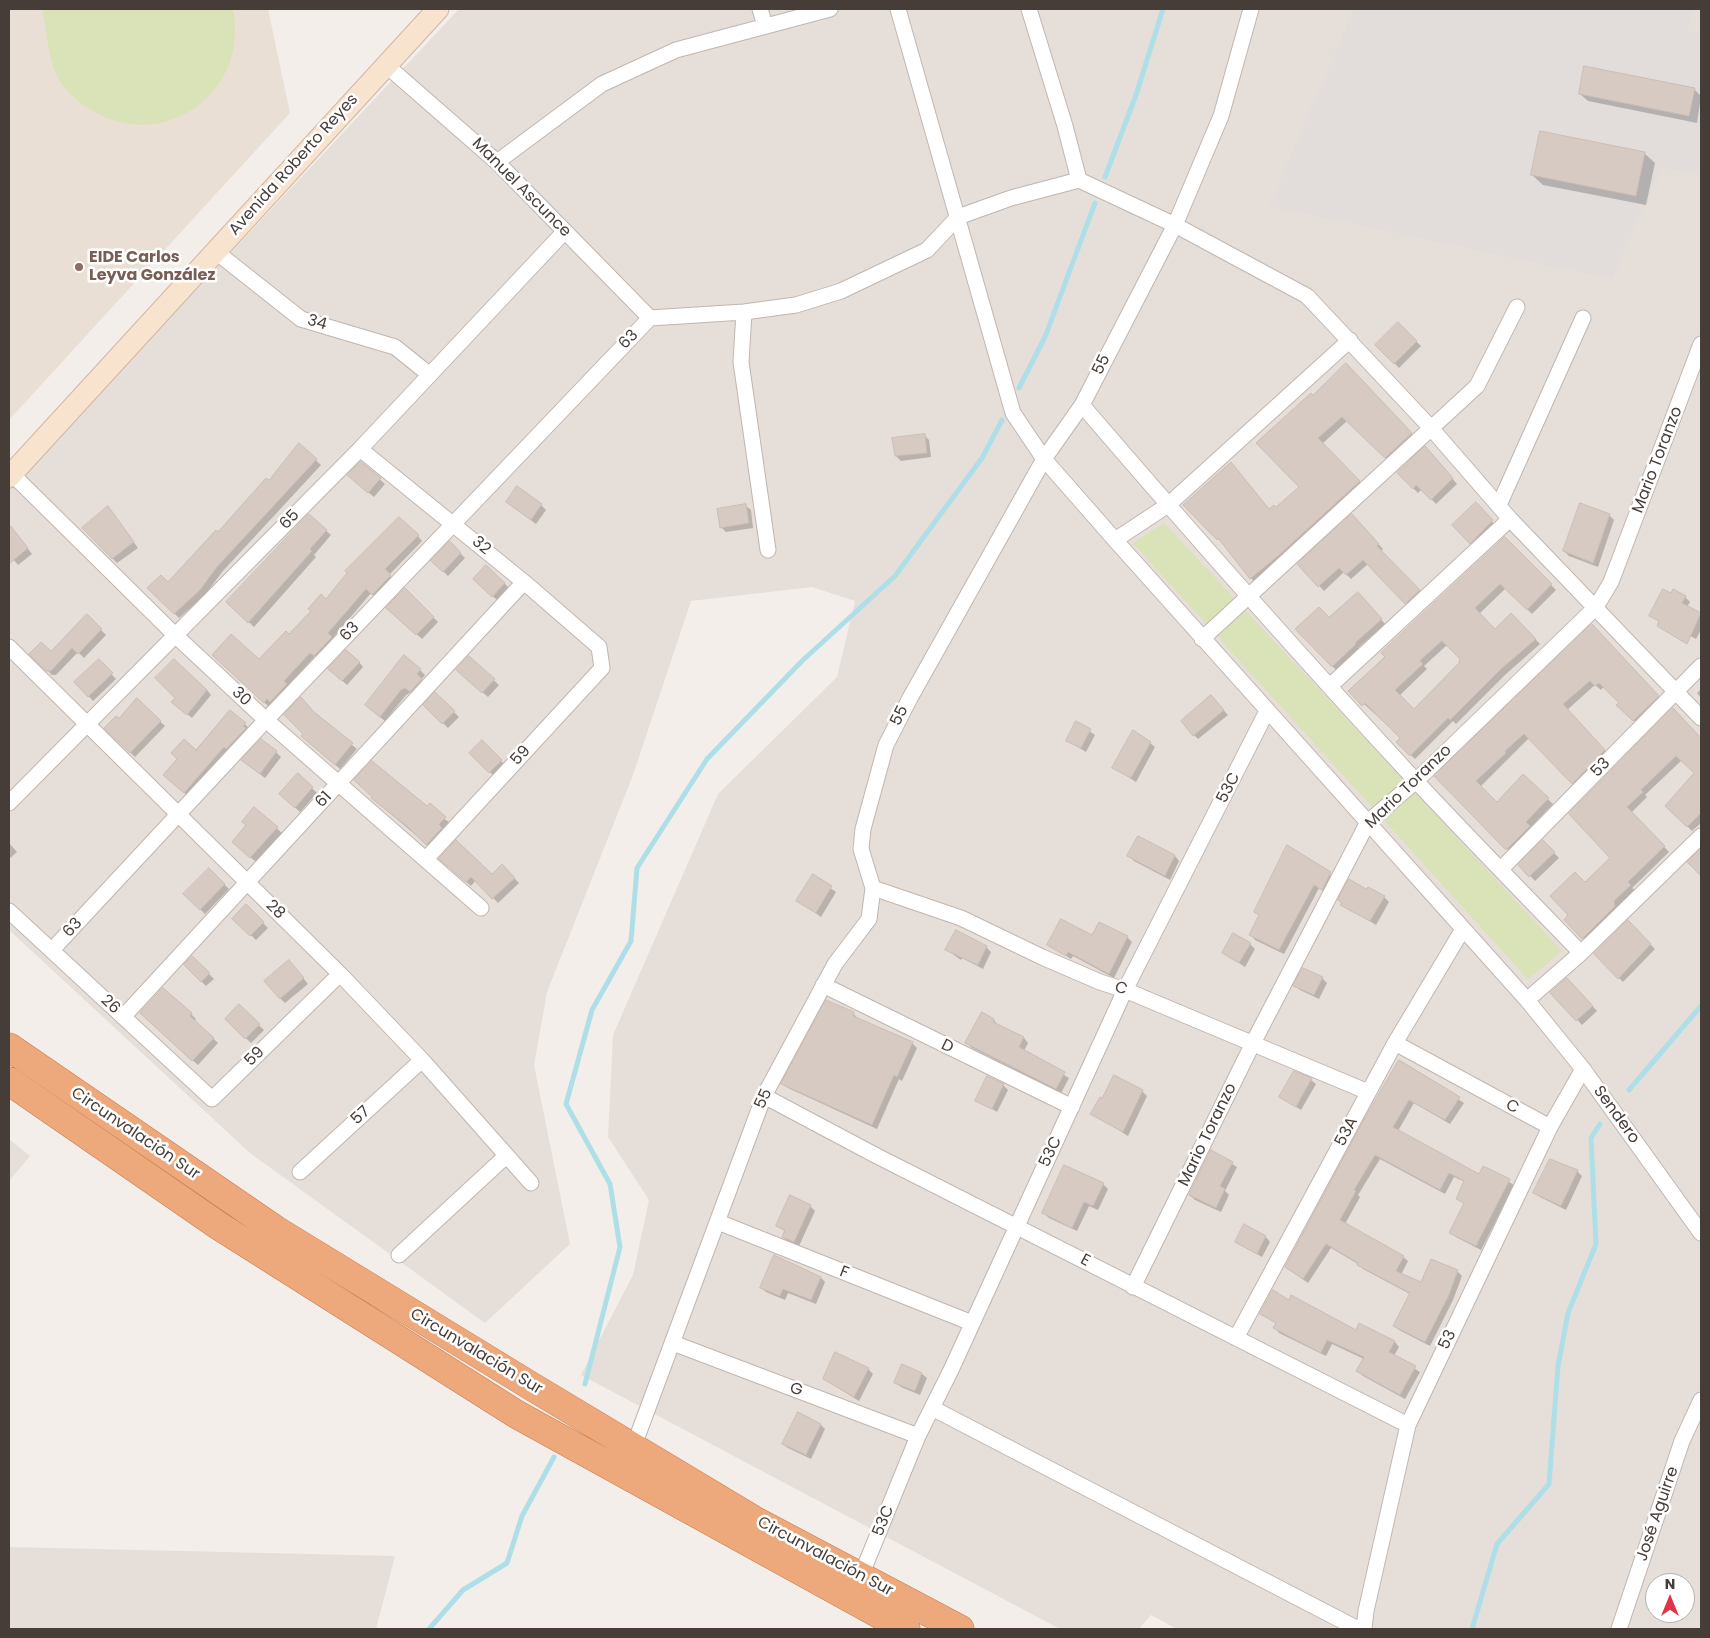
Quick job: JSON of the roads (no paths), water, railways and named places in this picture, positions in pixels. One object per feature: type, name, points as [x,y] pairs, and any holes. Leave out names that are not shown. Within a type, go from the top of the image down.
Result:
[{"type":"highway","name":"Circunvalación Sur","points":[[9,1047],[276,1230],[754,1520],[856,1588],[906,1629]]},
{"type":"highway","name":"Circunvalación Sur","points":[[9,1081],[219,1226],[516,1414],[856,1588],[960,1629]]},
{"type":"main road","name":"Avenida Roberto Reyes","points":[[10,475],[438,9]]},
{"type":"street","points":[[760,9],[765,26]]},
{"type":"street","points":[[497,162],[602,84],[676,50],[830,9]]},
{"type":"street","name":"Sendero","points":[[898,9],[1013,413],[1044,459],[1202,639],[1527,1000],[1583,1069],[1701,1234]]},
{"type":"street","points":[[1029,9],[1065,126],[1079,180]]},
{"type":"street","name":"55","points":[[633,1448],[764,1096],[835,964],[869,919],[873,888],[862,849],[863,829],[886,745],[910,698],[1044,459],[1082,404],[1175,224],[1221,116],[1251,9]]},
{"type":"street","name":"Manuel Ascunce","points":[[386,64],[497,162],[650,318]]},
{"type":"street","points":[[650,318],[744,312],[796,305],[841,291],[927,250],[958,217],[1011,198],[1079,180],[1175,224],[1307,296],[1431,428],[1510,519],[1701,718]]},
{"type":"street","name":"65","points":[[9,802],[360,449],[564,231]]},
{"type":"street","name":"34","points":[[215,252],[302,319],[395,347],[430,374]]},
{"type":"street","points":[[1202,639],[1477,386],[1517,308]]},
{"type":"street","points":[[744,312],[741,362],[768,550]]},
{"type":"street","name":"63","points":[[52,950],[180,815],[266,720],[650,318]]},
{"type":"street","points":[[1499,505],[1583,318]]},
{"type":"street","points":[[1115,540],[1168,506],[1350,340]]},
{"type":"street","name":"Mario Toranzo","points":[[1134,1287],[1253,1043],[1368,822],[1416,781],[1596,607],[1614,574],[1701,344]]},
{"type":"street","points":[[1082,404],[1168,506],[1416,781],[1581,953]]},
{"type":"street","name":"32","points":[[360,449],[453,523],[600,647]]},
{"type":"street","name":"30","points":[[10,475],[175,635],[266,720],[481,908]]},
{"type":"street","points":[[1330,686],[1510,519]]},
{"type":"street","name":"61","points":[[123,1017],[524,582]]},
{"type":"street","name":"28","points":[[9,647],[88,722],[340,974],[422,1060],[531,1183]]},
{"type":"street","name":"59","points":[[426,859],[602,668],[600,647]]},
{"type":"street","name":"53","points":[[1501,869],[1701,666]]},
{"type":"street","name":"53C","points":[[856,1588],[918,1436],[1125,990],[1267,711]]},
{"type":"street","points":[[1527,1000],[1581,953],[1701,836]]},
{"type":"street","name":"C","points":[[873,888],[961,918],[1042,957],[1100,982],[1125,990],[1368,1092]]},
{"type":"street","name":"26","points":[[9,911],[212,1099]]},
{"type":"street","name":"53A","points":[[1236,1338],[1395,1043],[1464,929]]},
{"type":"street","name":"59","points":[[212,1099],[340,974]]},
{"type":"street","name":"D","points":[[823,986],[1072,1107]]},
{"type":"street","name":"C","points":[[1395,1043],[1550,1127]]},
{"type":"street","name":"57","points":[[300,1172],[422,1060]]},
{"type":"street","name":"53","points":[[1364,1629],[1366,1611],[1408,1425],[1550,1127],[1583,1069]]},
{"type":"street","name":"E","points":[[764,1096],[875,1155],[1017,1225],[1134,1287],[1408,1425]]},
{"type":"street","points":[[399,1255],[506,1156]]},
{"type":"street","name":"F","points":[[718,1222],[972,1323]]},
{"type":"street","name":"G","points":[[673,1344],[918,1436]]},
{"type":"street","name":"José Aguirre","points":[[1619,1629],[1682,1440],[1701,1400]]},
{"type":"street","points":[[932,1408],[1358,1629]]},
{"type":"waterway","points":[[1105,177],[1136,95],[1163,9]]},
{"type":"waterway","points":[[1019,388],[1045,337],[1095,203]]},
{"type":"waterway","points":[[585,1384],[620,1247],[610,1184],[566,1104],[592,1010],[631,941],[637,868],[707,759],[802,661],[895,576],[982,458],[1002,420]]},
{"type":"waterway","points":[[1629,1090],[1701,1006]]},
{"type":"waterway","points":[[1472,1629],[1497,1544],[1549,1484],[1558,1366],[1568,1313],[1596,1244],[1591,1138],[1600,1124]]},
{"type":"waterway","points":[[429,1629],[463,1590],[507,1563],[522,1516],[554,1457]]},
{"type":"place","name":"EIDE Carlos Leyva González","points":[[79,267]]}]
